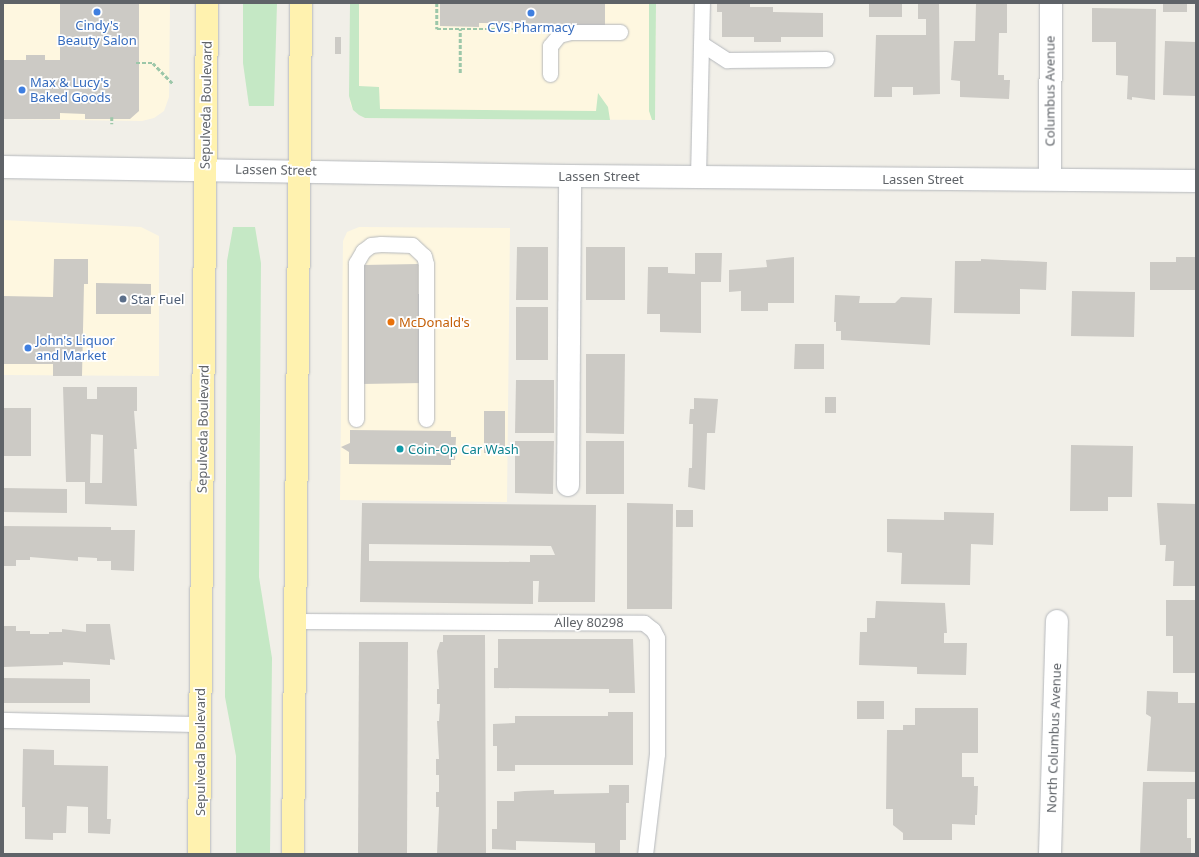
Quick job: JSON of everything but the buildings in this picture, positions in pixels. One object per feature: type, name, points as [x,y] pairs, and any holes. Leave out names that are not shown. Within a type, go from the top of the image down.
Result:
[{"type":"main road","name":"Sepulveda Boulevard","points":[[199,854],[199,724],[207,3]]},
{"type":"main road","points":[[293,854],[301,3]]},
{"type":"main road","name":"Columbus Avenue","points":[[1050,180],[1051,3]]},
{"type":"main road","name":"Lassen Street","points":[[3,167],[299,170],[570,176],[1196,181]]},
{"type":"main road","points":[[568,485],[570,176]]},
{"type":"main road","name":"North Columbus Avenue","points":[[1050,854],[1057,621]]},
{"type":"lane","points":[[698,177],[702,3]]},
{"type":"lane","points":[[550,74],[550,46],[559,35],[572,32],[620,32]]},
{"type":"lane","points":[[702,44],[727,60],[826,59]]},
{"type":"lane","points":[[356,419],[356,264],[363,251],[371,245],[404,244],[418,249],[426,264],[426,419]]},
{"type":"lane","name":"Alley 80298","points":[[296,620],[644,623],[653,630],[657,638],[657,754],[645,854]]},
{"type":"lane","points":[[3,720],[199,724]]},
{"type":"path","points":[[437,3],[437,29],[538,30]]},
{"type":"path","points":[[460,29],[460,73]]},
{"type":"path","points":[[136,62],[153,62],[172,83]]},
{"type":"path","points":[[112,117],[112,124]]},
{"type":"shaded area","points":[[3,3],[170,3],[169,97],[164,111],[154,118],[142,121],[3,119]]},
{"type":"shaded area","points":[[350,3],[656,3],[655,120],[365,118],[353,110],[350,103]]},
{"type":"shaded area","points":[[3,220],[141,227],[159,236],[159,376],[3,375]]},
{"type":"shaded area","points":[[359,227],[510,228],[507,502],[340,500],[343,241],[347,232]]},
{"type":"green space","points":[[243,3],[277,3],[274,106],[249,106],[243,63]]},
{"type":"green space","points":[[350,3],[359,3],[359,86],[379,87],[380,109],[596,111],[598,93],[608,107],[610,120],[365,118],[353,110],[349,96]]},
{"type":"green space","points":[[649,3],[656,3],[655,120],[652,120],[649,111]]},
{"type":"green space","points":[[233,227],[255,227],[261,263],[259,577],[272,658],[270,854],[236,854],[236,756],[225,697],[227,261]]},
{"type":"place","name":"Cindy's Beauty Salon","points":[[97,12]]},
{"type":"place","name":"CVS Pharmacy","points":[[531,13]]},
{"type":"place","name":"Max & Lucy's Baked Goods","points":[[22,90]]},
{"type":"place","name":"Star Fuel","points":[[123,299]]},
{"type":"place","name":"McDonald's","points":[[391,322]]},
{"type":"place","name":"John's Liquor and Market","points":[[28,348]]},
{"type":"place","name":"Coin-Op Car Wash","points":[[400,449]]}]
